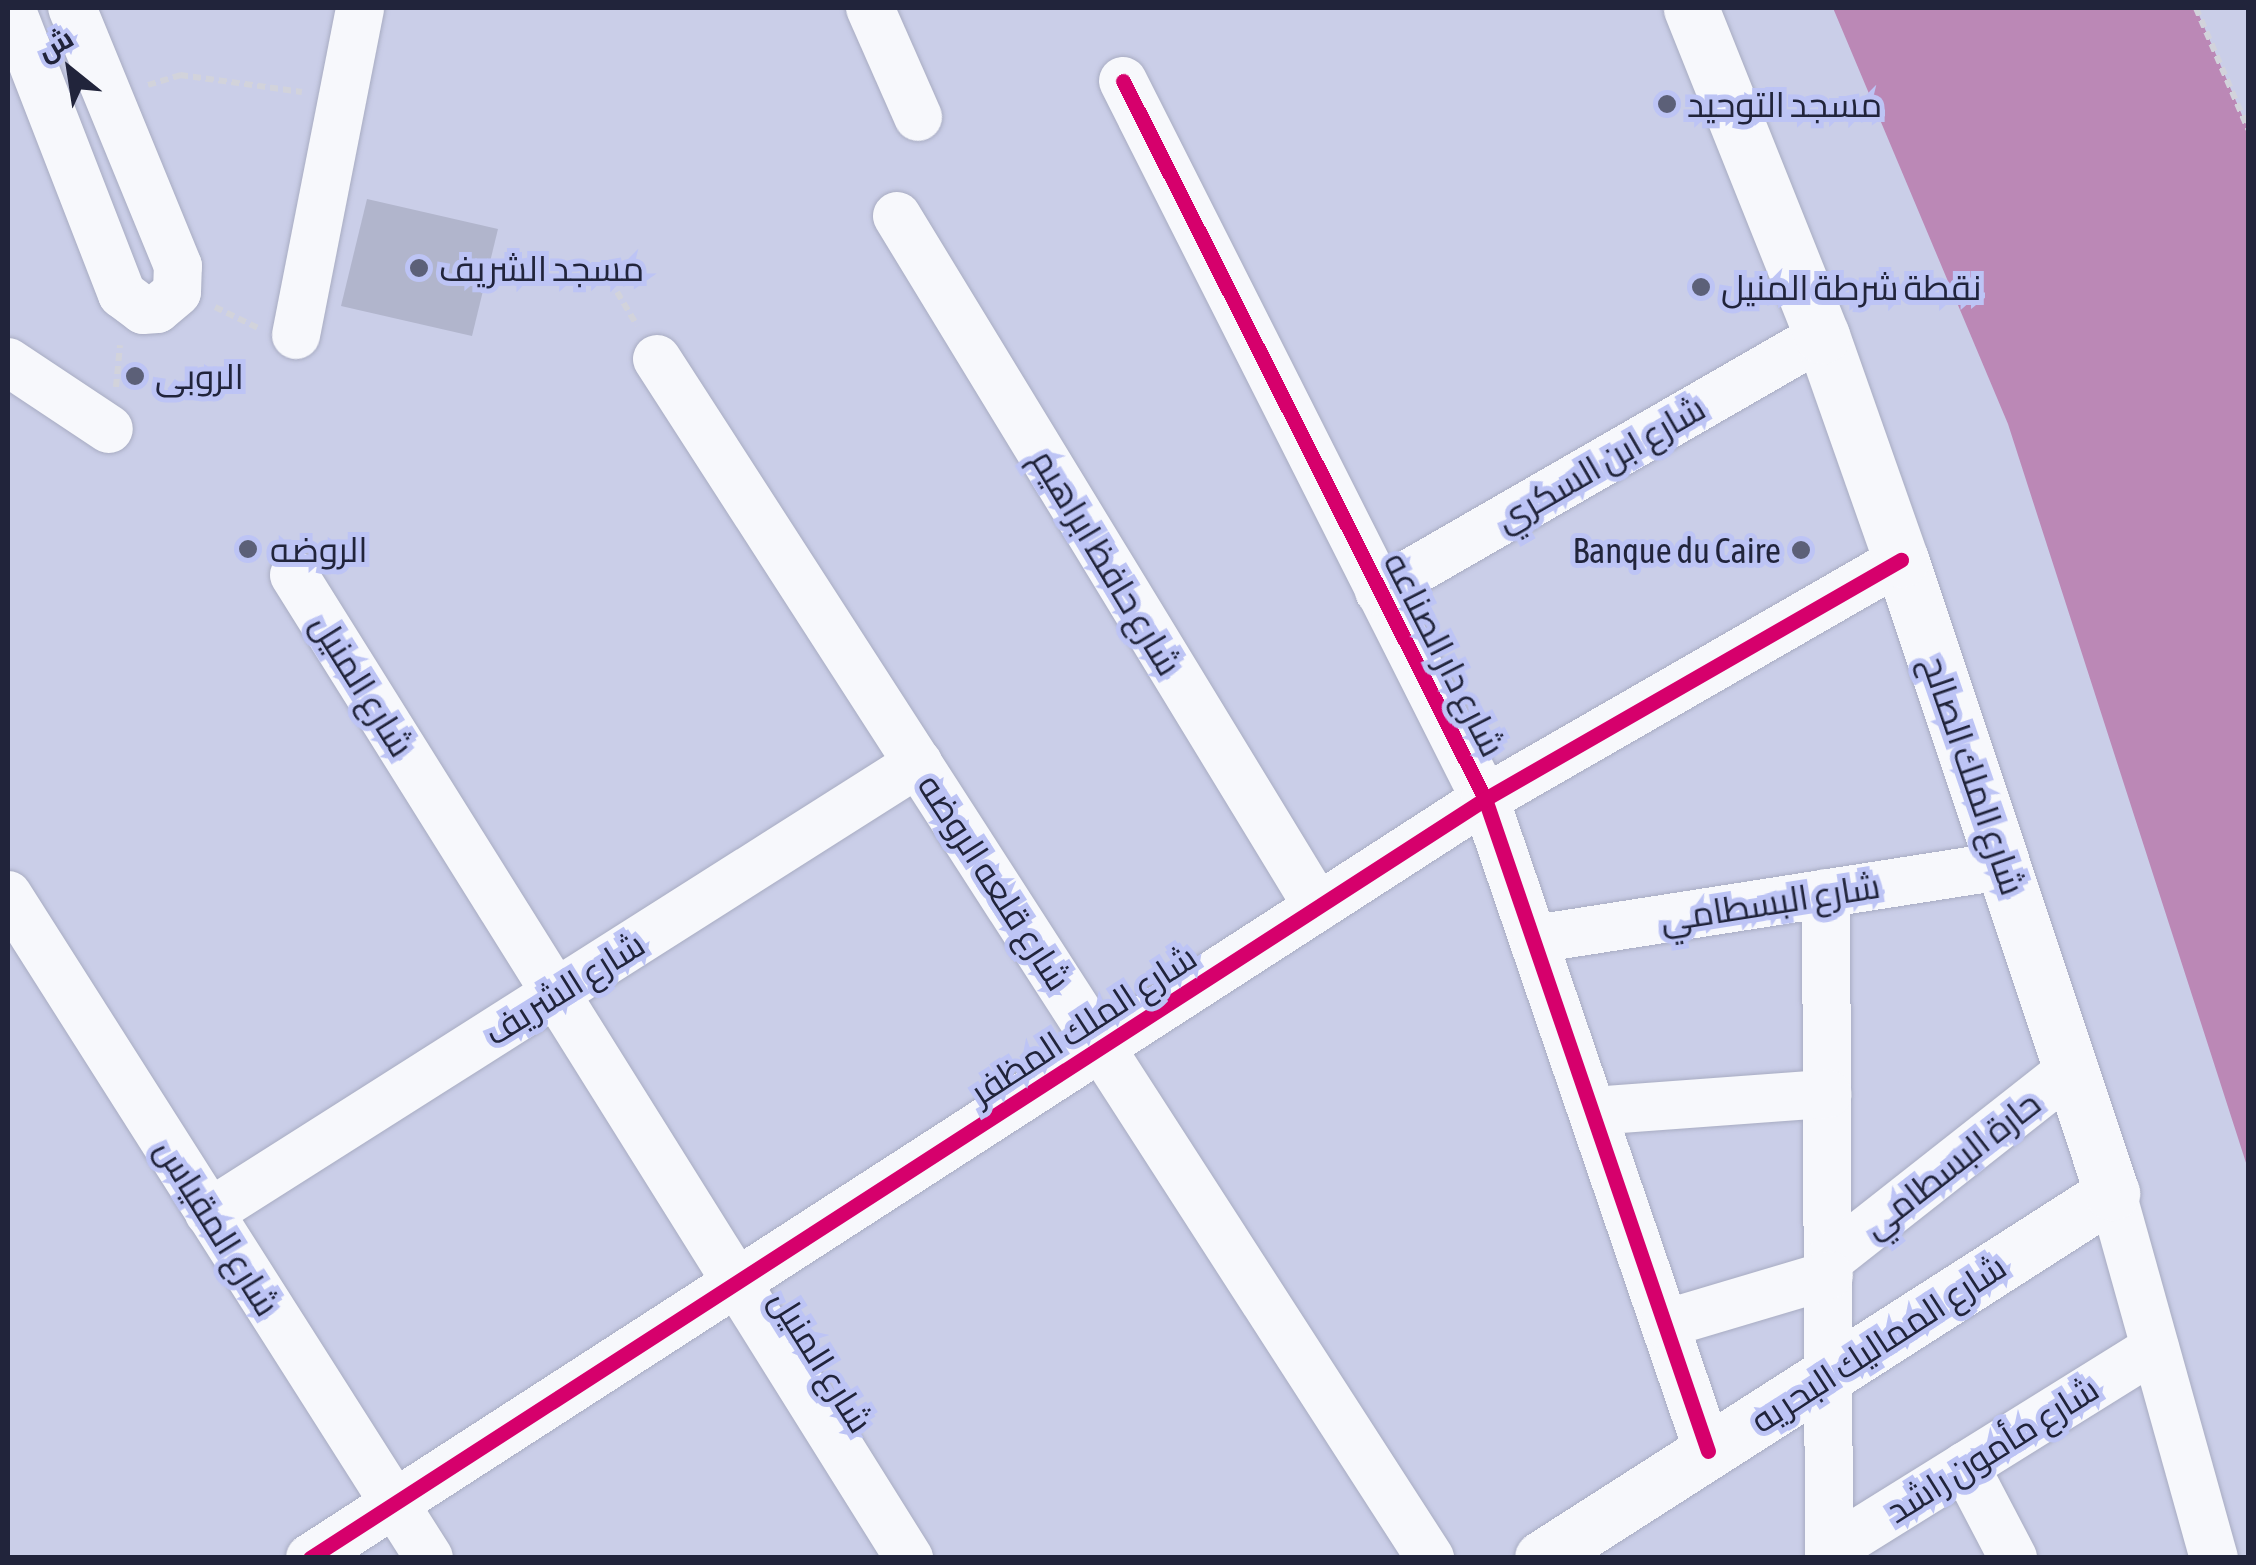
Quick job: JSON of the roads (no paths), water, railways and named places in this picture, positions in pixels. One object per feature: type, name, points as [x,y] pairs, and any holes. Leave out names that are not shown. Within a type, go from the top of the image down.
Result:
[{"type":"main road","name":"شارع الملك الصالح","points":[[1691,8],[1822,336],[1902,560],[2112,1193]]},
{"type":"main road","name":"شارع المماليك البحريه","points":[[1542,1558],[2112,1193]]},
{"type":"street","points":[[10,8],[122,294],[144,310],[157,309],[177,292],[178,266],[72,8]]},
{"type":"street","points":[[296,335],[360,8]]},
{"type":"street","points":[[870,8],[918,117]]},
{"type":"street","name":"شارع دار الصناعه","points":[[1123,81],[1485,799],[1708,1451]]},
{"type":"street","name":"شارع حافظ ابراهيم","points":[[896,216],[1318,907]]},
{"type":"street","name":"شارع ابن السكري","points":[[1379,590],[1822,336]]},
{"type":"street","name":"شارع قلعه الروضه","points":[[658,358],[1430,1558]]},
{"type":"street","points":[[8,362],[108,429]]},
{"type":"street","name":"شارع الملك المظفر","points":[[310,1558],[1485,799],[1902,560]]},
{"type":"street","name":"شارع المنيل","points":[[294,575],[910,1558]]},
{"type":"street","name":"شارع الشريف","points":[[209,1214],[918,762]]},
{"type":"street","name":"شارع البسطامي","points":[[1535,939],[2005,865]]},
{"type":"street","points":[[1826,893],[1829,1554]]},
{"type":"street","name":"شارع المقياس","points":[[8,895],[429,1558]]},
{"type":"street","name":"حارة البسطامي","points":[[1828,1267],[2073,1068]]},
{"type":"street","points":[[1593,1111],[1827,1094]]},
{"type":"street","name":"شارع الملك الصالح","points":[[2112,1193],[2214,1558]]},
{"type":"street","points":[[1665,1324],[1828,1267]]},
{"type":"street","name":"شارع مأمون راشد","points":[[1829,1554],[2156,1348]]},
{"type":"street","points":[[1964,1466],[2013,1558]]},
{"type":"place","name":"مسجد التوحيد","points":[[1667,104]]},
{"type":"place","name":"مسجد الشريف","points":[[419,268]]},
{"type":"place","name":"نقطة شرطة المنيل","points":[[1701,287]]},
{"type":"place","name":"الروبى","points":[[135,376]]},
{"type":"place","name":"الروضه","points":[[248,549]]},
{"type":"place","name":"Banque du Caire","points":[[1801,550]]}]
